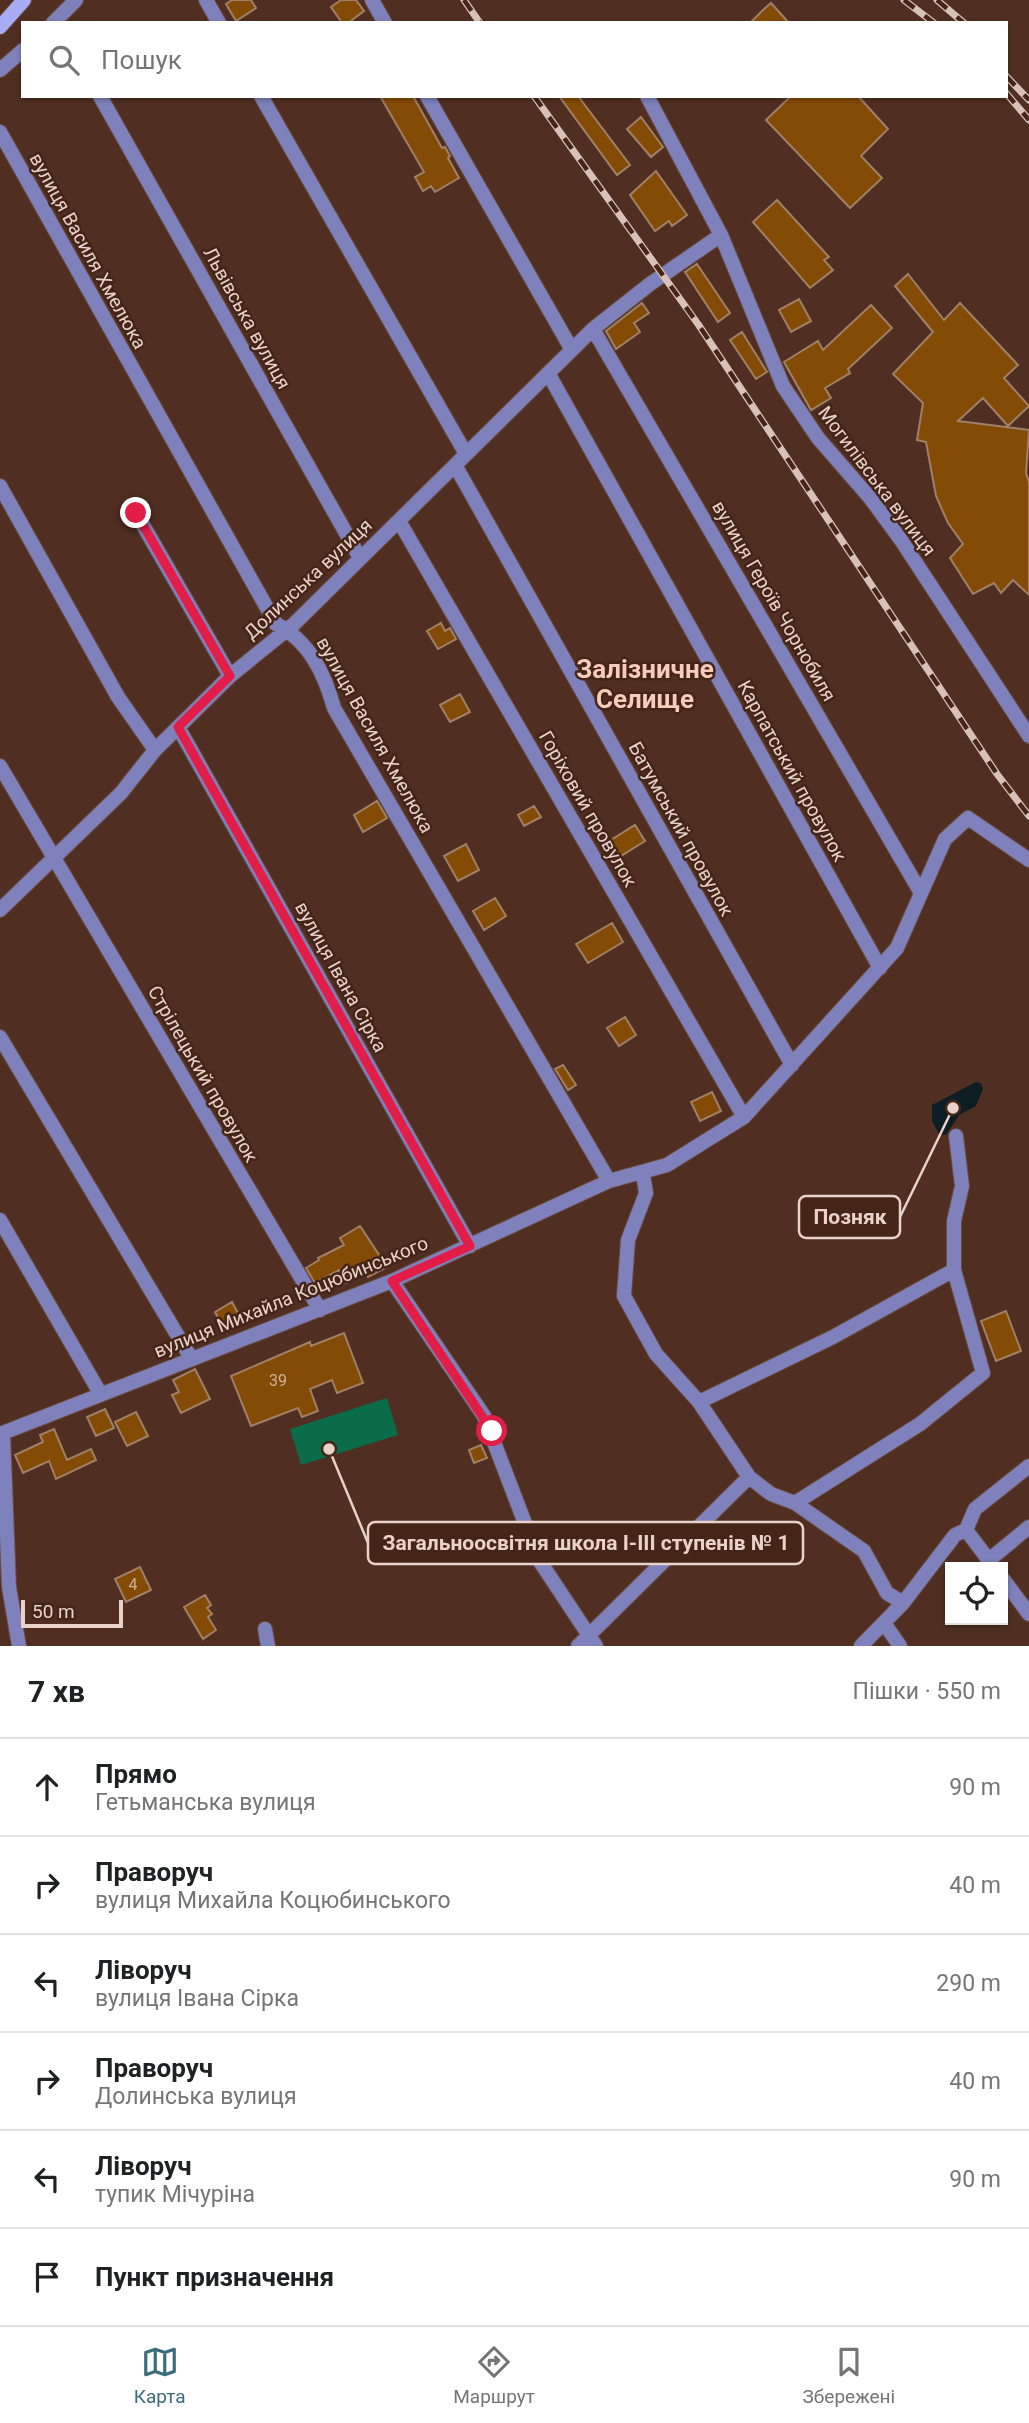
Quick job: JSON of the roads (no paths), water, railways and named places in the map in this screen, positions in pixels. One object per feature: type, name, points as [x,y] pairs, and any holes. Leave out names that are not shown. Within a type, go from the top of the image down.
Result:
[{"type":"main road","points":[[0,27],[24,0]]},
{"type":"street","points":[[56,21],[76,0]]},
{"type":"street","points":[[206,0],[218,21]]},
{"type":"street","points":[[372,0],[384,21]]},
{"type":"street","points":[[0,71],[21,52]]},
{"type":"street","name":"Львівська вулиця","points":[[101,98],[360,558]]},
{"type":"street","points":[[262,98],[466,454]]},
{"type":"street","points":[[428,98],[572,350]]},
{"type":"street","name":"Могилівська вулиця","points":[[648,98],[721,235],[783,386],[818,438],[871,499],[901,540],[1029,737]]},
{"type":"street","name":"вулиця Василя Хмелюка","points":[[0,132],[275,624],[298,636],[326,678],[334,708],[609,1181]]},
{"type":"street","name":"Долинська вулиця","points":[[1,907],[121,793],[155,750],[230,676],[286,630],[593,329],[678,263],[721,235]]},
{"type":"street","name":"вулиця Героїв Чорнобиля","points":[[593,329],[921,893]]},
{"type":"street","name":"Карпатський провулок","points":[[548,373],[880,968]]},
{"type":"street","name":"Батумський провулок","points":[[455,465],[792,1065]]},
{"type":"street","points":[[0,486],[118,696],[155,750]]},
{"type":"street","points":[[136,513],[230,676]]},
{"type":"street","name":"Горіховий провулок","points":[[399,521],[744,1117]]},
{"type":"street","name":"вулиця Івана Сірка","points":[[178,727],[470,1246]]},
{"type":"street","name":"Стрілецький провулок","points":[[0,766],[320,1310]]},
{"type":"street","name":"вулиця Михайла Коцюбинського","points":[[2,1434],[392,1281],[609,1181],[643,1174],[667,1165],[744,1117],[880,968],[897,948],[945,839],[968,818],[1029,860]]},
{"type":"street","points":[[0,1037],[191,1359]]},
{"type":"street","points":[[795,1503],[920,1424],[983,1373],[954,1270],[954,1221],[962,1186],[956,1136]]},
{"type":"street","points":[[643,1174],[646,1193],[628,1240],[624,1296],[656,1354],[699,1402],[749,1477],[771,1494],[795,1503],[864,1551],[887,1593],[903,1603]]},
{"type":"street","points":[[0,1220],[100,1394]]},
{"type":"street","points":[[699,1402],[833,1337],[954,1270]]},
{"type":"street","points":[[392,1281],[484,1416],[539,1560],[593,1641]]},
{"type":"street","points":[[2,1434],[9,1587],[19,1646]]},
{"type":"street","points":[[861,1646],[903,1603],[955,1535],[966,1530],[975,1509],[1029,1466]]},
{"type":"street","points":[[578,1646],[593,1641],[749,1477]]},
{"type":"street","points":[[994,1562],[1029,1527]]},
{"type":"street","points":[[966,1530],[990,1562]]},
{"type":"street","points":[[1008,1586],[1029,1614]]},
{"type":"street","points":[[884,1623],[900,1646]]},
{"type":"street","points":[[265,1629],[268,1646]]},
{"type":"water","points":[[976,1082],[981,1083],[983,1089],[976,1106],[959,1115],[946,1135],[939,1134],[932,1121],[932,1105]]},
{"type":"railway","points":[[464,0],[479,21]]},
{"type":"railway","points":[[904,0],[931,21]]},
{"type":"railway","points":[[937,0],[962,21]]},
{"type":"railway","points":[[1008,78],[1029,100]]},
{"type":"railway","points":[[1008,95],[1029,120]]},
{"type":"railway","points":[[535,98],[698,324],[997,774],[1029,816]]},
{"type":"place","name":"Позняк","points":[[953,1108]]},
{"type":"place","name":"Загальноосвітня школа І-ІІІ ступенів № 1","points":[[329,1449]]},
{"type":"district","name":"Залізничне Селище","points":[[645,684]]}]
